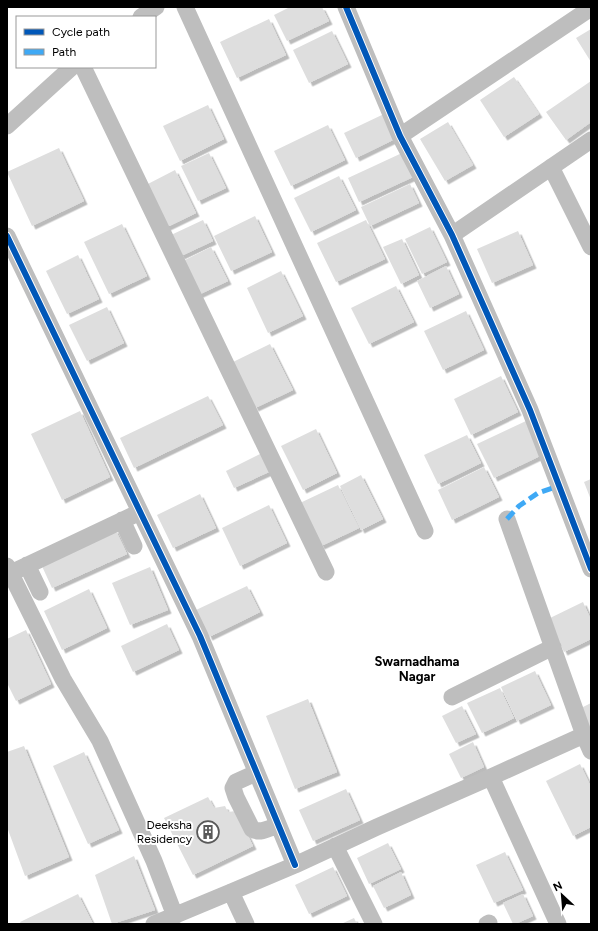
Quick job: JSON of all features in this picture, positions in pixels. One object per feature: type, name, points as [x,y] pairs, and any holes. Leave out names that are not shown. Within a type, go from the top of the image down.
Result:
[{"type":"street","points":[[142,16],[156,7]]},
{"type":"street","points":[[186,7],[425,531]]},
{"type":"street","points":[[347,7],[400,136],[452,235],[530,410],[591,569]]},
{"type":"street","points":[[400,136],[591,8]]},
{"type":"street","points":[[7,126],[71,68]]},
{"type":"street","points":[[83,68],[326,572]]},
{"type":"street","points":[[452,235],[591,140]]},
{"type":"street","points":[[551,167],[591,247]]},
{"type":"street","points":[[7,236],[200,636],[295,865]]},
{"type":"street","points":[[140,512],[27,565],[9,569],[62,679],[100,741],[154,861],[175,916]]},
{"type":"street","points":[[507,519],[552,647],[591,751]]},
{"type":"street","points":[[122,520],[134,546]]},
{"type":"street","points":[[27,565],[40,592]]},
{"type":"street","points":[[452,697],[552,647]]},
{"type":"street","points":[[154,924],[295,865],[584,735]]},
{"type":"street","points":[[256,773],[236,782],[233,788],[236,796],[252,829],[260,832],[278,825]]},
{"type":"street","points":[[491,777],[558,924]]},
{"type":"street","points":[[335,846],[374,924]]},
{"type":"street","points":[[232,892],[246,924]]},
{"type":"building","points":[[290,7],[322,7],[329,21],[287,41],[274,15]]},
{"type":"building","points":[[269,19],[286,55],[237,78],[220,42]]},
{"type":"building","points":[[591,29],[591,62],[576,38]]},
{"type":"building","points":[[332,31],[348,64],[309,83],[293,50]]},
{"type":"building","points":[[514,77],[539,114],[504,137],[480,100]]},
{"type":"building","points":[[591,81],[591,122],[566,140],[546,112]]},
{"type":"building","points":[[208,105],[224,139],[180,161],[163,126]]},
{"type":"building","points":[[384,114],[395,139],[356,158],[344,133]]},
{"type":"building","points":[[448,122],[473,165],[445,181],[420,139]]},
{"type":"building","points":[[328,125],[345,160],[291,186],[274,151]]},
{"type":"building","points":[[59,148],[84,201],[32,226],[7,172]]},
{"type":"building","points":[[209,153],[226,188],[198,201],[181,166]]},
{"type":"building","points":[[402,153],[413,177],[359,202],[348,178]]},
{"type":"building","points":[[175,170],[196,213],[165,228],[144,186]]},
{"type":"building","points":[[339,176],[356,210],[311,232],[294,198]]},
{"type":"building","points":[[410,184],[419,203],[370,226],[361,207]]},
{"type":"building","points":[[255,216],[272,252],[231,271],[214,236]]},
{"type":"building","points":[[203,220],[213,241],[181,256],[171,235]]},
{"type":"building","points":[[366,220],[385,259],[336,282],[317,243]]},
{"type":"building","points":[[122,224],[147,276],[109,294],[84,242]]},
{"type":"building","points":[[430,227],[447,262],[422,274],[405,239]]},
{"type":"building","points":[[518,231],[533,265],[492,283],[477,249]]},
{"type":"building","points":[[402,239],[419,275],[401,284],[383,247]]},
{"type":"building","points":[[211,247],[228,281],[198,295],[181,262]]},
{"type":"building","points":[[78,255],[99,299],[67,314],[46,271]]},
{"type":"building","points":[[446,266],[459,294],[430,308],[417,281]]},
{"type":"building","points":[[281,271],[303,316],[268,333],[247,288]]},
{"type":"building","points":[[396,286],[414,322],[369,344],[351,308]]},
{"type":"building","points":[[107,307],[124,343],[87,361],[69,325]]},
{"type":"building","points":[[466,311],[484,350],[443,370],[424,331]]},
{"type":"building","points":[[270,344],[293,390],[255,408],[233,362]]},
{"type":"building","points":[[501,376],[518,412],[471,435],[454,399]]},
{"type":"building","points":[[208,396],[223,425],[134,468],[120,438]]},
{"type":"building","points":[[80,411],[110,477],[62,500],[31,434]]},
{"type":"building","points":[[526,421],[542,455],[494,478],[477,444]]},
{"type":"building","points":[[316,429],[337,473],[303,490],[281,446]]},
{"type":"building","points":[[467,435],[481,463],[438,484],[424,455]]},
{"type":"building","points":[[262,453],[271,471],[234,488],[226,471]]},
{"type":"building","points":[[484,467],[499,497],[452,520],[438,490]]},
{"type":"building","points":[[361,475],[383,519],[361,530],[340,486]]},
{"type":"building","points":[[591,479],[591,500],[584,482]]},
{"type":"building","points":[[338,485],[359,528],[321,546],[300,503]]},
{"type":"building","points":[[200,494],[216,528],[173,548],[157,515]]},
{"type":"building","points":[[269,505],[287,543],[240,566],[222,528]]},
{"type":"building","points":[[115,529],[127,554],[52,588],[41,564]]},
{"type":"building","points":[[150,567],[168,610],[130,625],[112,583]]},
{"type":"building","points":[[247,586],[260,612],[209,637],[196,610]]},
{"type":"building","points":[[89,589],[107,628],[62,650],[44,611]]},
{"type":"building","points":[[583,602],[591,620],[591,639],[564,652],[548,619]]},
{"type":"building","points":[[167,624],[179,650],[133,672],[121,646]]},
{"type":"building","points":[[26,630],[51,684],[16,701],[7,683],[7,639]]},
{"type":"building","points":[[535,671],[551,705],[517,721],[501,687]]},
{"type":"building","points":[[500,688],[514,718],[482,733],[467,703]]},
{"type":"building","points":[[308,699],[337,772],[295,789],[266,716]]},
{"type":"building","points":[[591,703],[591,730],[581,708]]},
{"type":"building","points":[[462,706],[476,734],[456,743],[442,716]]},
{"type":"building","points":[[473,742],[484,767],[461,778],[449,754]]},
{"type":"building","points":[[24,746],[69,857],[25,876],[7,827],[7,752]]},
{"type":"building","points":[[84,752],[119,830],[88,844],[53,766]]},
{"type":"building","points":[[580,764],[591,787],[591,827],[573,836],[546,781]]},
{"type":"building","points":[[346,789],[360,820],[313,841],[299,810]]},
{"type":"building","name":"Deeksha Residency","points":[[208,797],[214,808],[225,806],[228,812],[236,811],[253,846],[193,875],[164,818]]},
{"type":"building","points":[[388,843],[401,869],[369,884],[357,858]]},
{"type":"building","points":[[505,852],[523,890],[494,903],[476,865]]},
{"type":"building","points":[[134,856],[155,910],[112,924],[95,875]]},
{"type":"building","points":[[333,867],[347,896],[309,914],[295,885]]},
{"type":"building","points":[[401,872],[411,895],[384,908],[373,886]]},
{"type":"building","points":[[78,894],[93,924],[21,924],[20,922]]},
{"type":"building","points":[[523,894],[533,916],[513,924],[503,903]]},
{"type":"building","points":[[354,918],[357,924],[341,924]]},
{"type":"marked path","points":[[507,519],[519,506],[538,493],[559,486]]},
{"type":"cycle path","points":[[346,7],[400,136],[452,235],[530,410],[591,569]]},
{"type":"cycle path","points":[[7,236],[200,636],[295,865]]},
{"type":"place","name":"Deeksha Residency","points":[[208,832]]},
{"type":"district","name":"Swarnadhama Nagar","points":[[417,668]]}]
